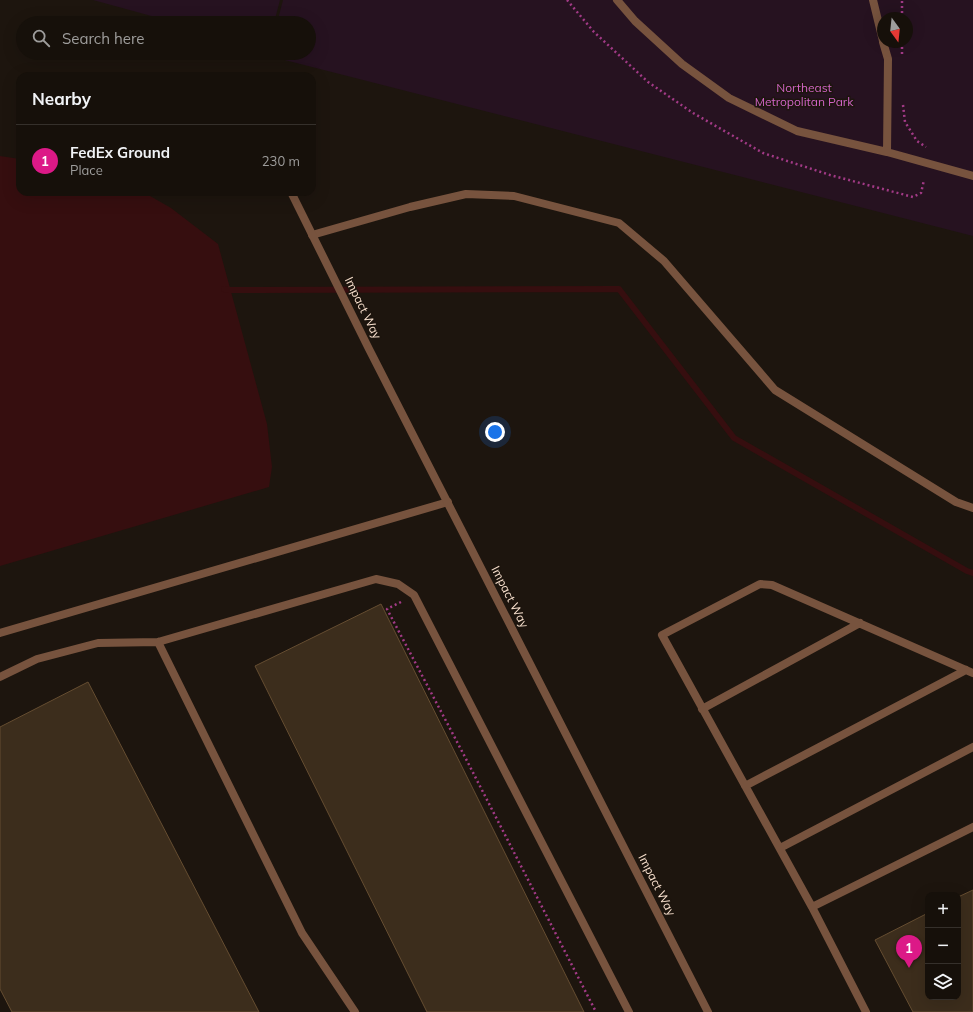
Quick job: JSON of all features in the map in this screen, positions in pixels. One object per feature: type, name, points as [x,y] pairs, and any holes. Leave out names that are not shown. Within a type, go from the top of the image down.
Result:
[{"type":"street","points":[[617,0],[635,21],[682,64],[729,98],[796,131],[887,152],[973,176]]},
{"type":"street","points":[[873,0],[877,16]]},
{"type":"street","points":[[885,48],[888,60],[887,152]]},
{"type":"street","points":[[312,234],[410,207],[466,194],[514,196],[619,223],[664,261],[775,390],[956,502],[973,508]]},
{"type":"street","name":"Impact Way","points":[[293,196],[369,349],[708,1012]]},
{"type":"street","points":[[0,633],[448,502]]},
{"type":"street","points":[[0,677],[37,659],[98,643],[158,642],[376,579],[398,584],[414,595],[629,1012]]},
{"type":"street","points":[[866,1012],[812,907],[662,635],[760,584],[772,585],[969,671]]},
{"type":"street","points":[[702,709],[860,623]]},
{"type":"street","points":[[158,642],[302,933],[355,1012]]},
{"type":"street","points":[[745,786],[969,671]]},
{"type":"street","points":[[780,848],[973,747]]},
{"type":"street","points":[[812,907],[973,827]]},
{"type":"path","points":[[568,0],[594,32],[648,82],[693,113],[763,153],[830,175],[913,197],[921,193],[924,180]]},
{"type":"path","points":[[902,0],[902,12]]},
{"type":"path","points":[[902,48],[902,57]]},
{"type":"path","points":[[903,102],[905,122],[917,141],[927,148]]},
{"type":"path","points":[[403,602],[387,609],[596,1012]]},
{"type":"green space","points":[[93,0],[280,0],[276,16],[151,16]]},
{"type":"green space","name":"Northeast Metropolitan Park","points":[[283,0],[973,0],[973,236],[285,60],[316,60],[316,16],[279,16]]},
{"type":"shaded area","points":[[0,156],[16,158],[16,196],[150,196],[171,208],[218,244],[267,424],[272,467],[269,487],[0,566]]},
{"type":"building","points":[[381,604],[584,1012],[427,1012],[255,666]]},
{"type":"building","points":[[88,682],[259,1012],[12,1012],[0,989],[0,727]]},
{"type":"building","points":[[973,890],[973,1012],[913,1012],[875,940],[925,915],[925,1000],[961,1000],[961,896]]},
{"type":"waterway","points":[[224,289],[619,289],[734,438],[967,571],[973,573]]},
{"type":"place","name":"FedEx Ground","points":[[909,968]]}]
